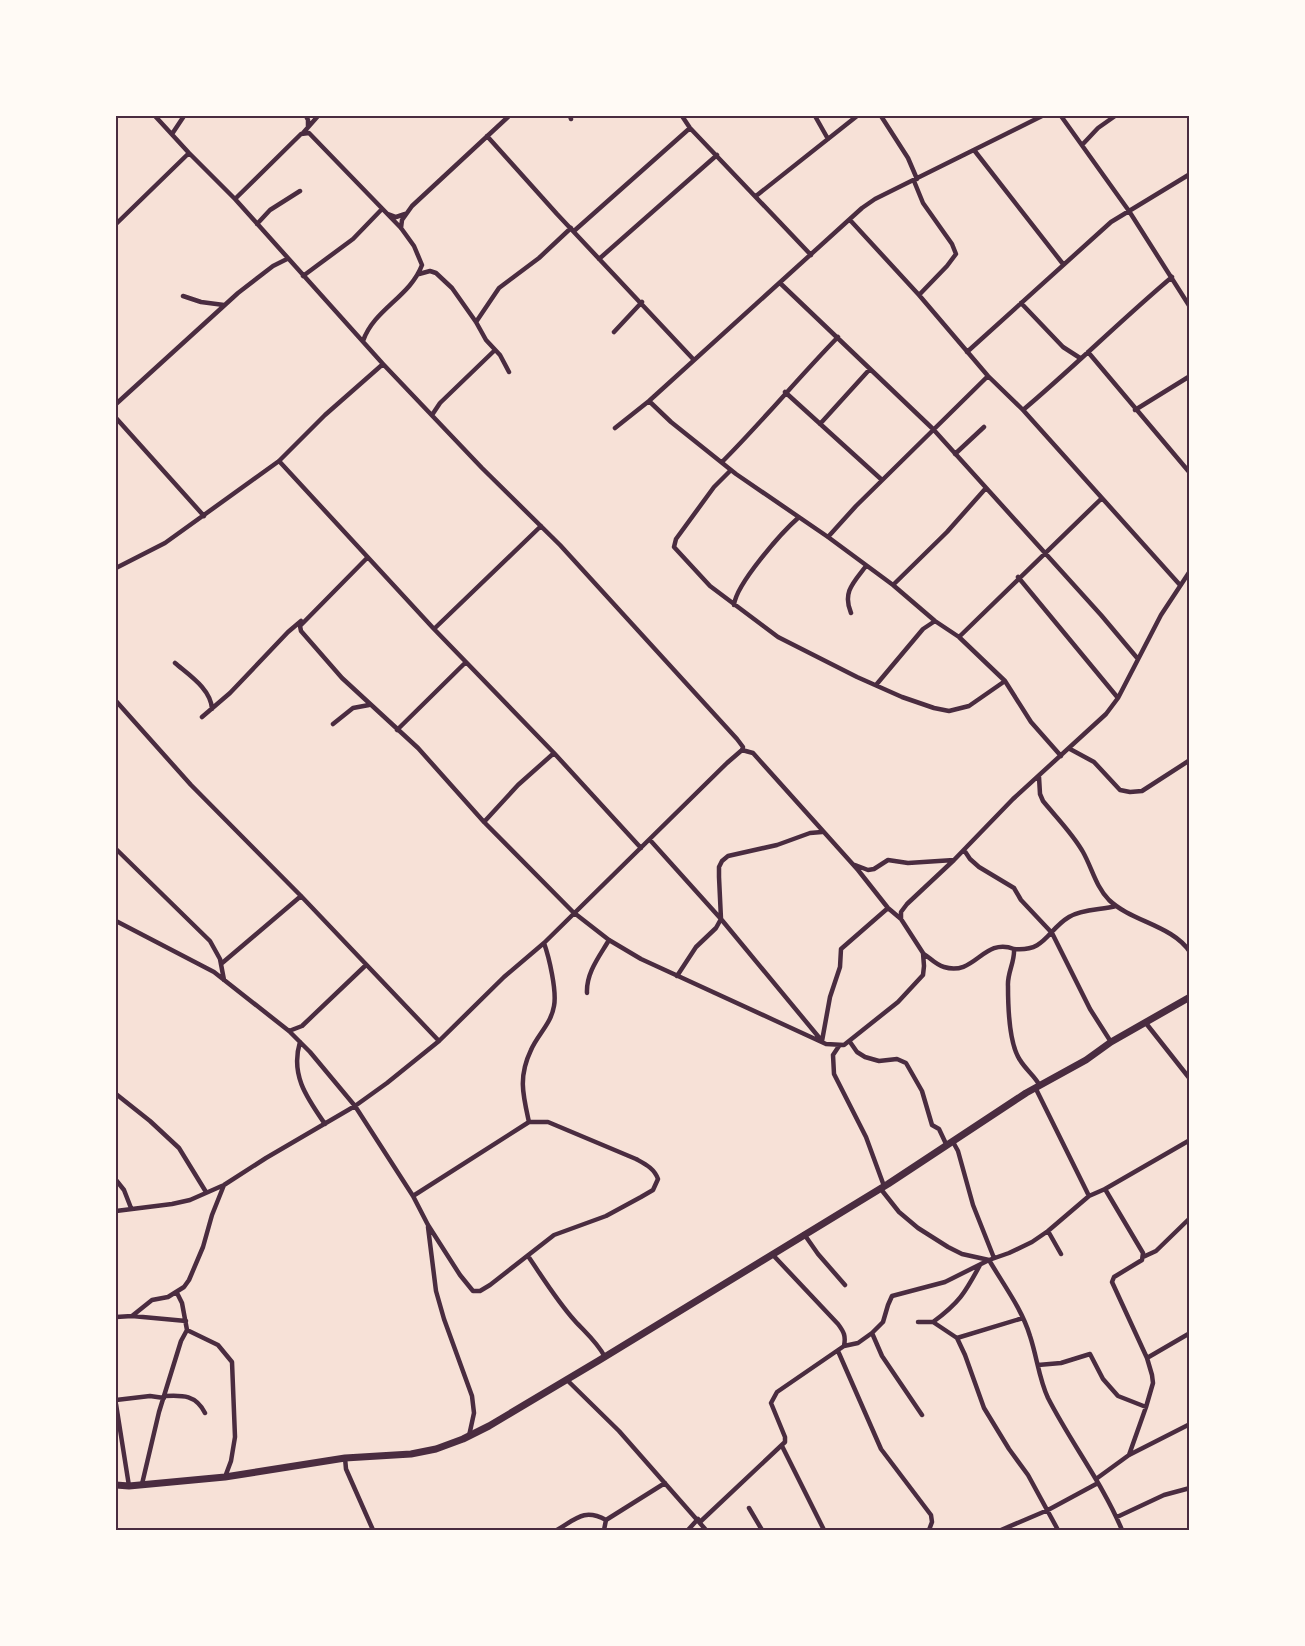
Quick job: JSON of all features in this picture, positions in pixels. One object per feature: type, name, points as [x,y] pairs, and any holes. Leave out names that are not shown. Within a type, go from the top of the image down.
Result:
[{"type":"main road","points":[[116,1485],[129,1486],[225,1477],[345,1458],[411,1454],[436,1449],[469,1436],[605,1357],[1112,1042],[1190,997]]},
{"type":"street","points":[[155,116],[235,199],[383,364],[541,526],[737,740],[743,747],[742,750]]},
{"type":"street","points":[[172,134],[184,116]]},
{"type":"street","points":[[306,116],[308,126]]},
{"type":"street","points":[[235,199],[318,116]]},
{"type":"street","points":[[401,228],[405,214],[419,199],[509,116]]},
{"type":"street","points":[[682,116],[690,128],[811,255]]},
{"type":"street","points":[[815,116],[828,140]]},
{"type":"street","points":[[756,196],[857,116]]},
{"type":"street","points":[[881,116],[908,158],[923,203],[952,244],[956,254],[919,295]]},
{"type":"street","points":[[615,428],[649,401],[875,199],[1042,116]]},
{"type":"street","points":[[1061,116],[1129,211],[1190,307]]},
{"type":"street","points":[[1082,146],[1098,128],[1115,116]]},
{"type":"street","points":[[476,321],[499,288],[573,230],[690,128]]},
{"type":"street","points":[[303,133],[314,135],[401,228],[420,257],[422,266],[415,281],[372,321],[363,341]]},
{"type":"street","points":[[487,136],[694,360]]},
{"type":"street","points":[[974,150],[1063,264]]},
{"type":"street","points":[[116,224],[189,153]]},
{"type":"street","points":[[599,259],[717,155]]},
{"type":"street","points":[[967,352],[1111,222],[1190,174]]},
{"type":"street","points":[[257,224],[270,210],[300,191]]},
{"type":"street","points":[[303,276],[353,239],[382,209]]},
{"type":"street","points":[[387,214],[396,217],[405,214]]},
{"type":"street","points":[[850,220],[919,295],[988,376],[1023,411],[1180,585]]},
{"type":"street","points":[[116,404],[224,305],[273,266],[287,259]]},
{"type":"street","points":[[419,274],[430,271],[442,278],[459,297],[509,372]]},
{"type":"street","points":[[1023,411],[1172,277]]},
{"type":"street","points":[[780,283],[933,429],[1138,659]]},
{"type":"street","points":[[183,296],[201,302],[224,305]]},
{"type":"street","points":[[614,332],[642,302]]},
{"type":"street","points":[[1021,303],[1063,347],[1080,358]]},
{"type":"street","points":[[722,462],[838,337]]},
{"type":"street","points":[[432,415],[440,403],[495,350]]},
{"type":"street","points":[[1088,352],[1190,473]]},
{"type":"street","points":[[116,568],[165,543],[279,461],[325,415],[383,364]]},
{"type":"street","points":[[820,424],[869,370]]},
{"type":"street","points":[[828,537],[882,480],[988,376]]},
{"type":"street","points":[[1135,410],[1190,376]]},
{"type":"street","points":[[785,392],[882,480]]},
{"type":"street","points":[[649,401],[671,422],[731,470],[828,537],[893,585],[935,621],[959,637],[1005,681],[1031,722],[1061,756]]},
{"type":"street","points":[[116,418],[204,516]]},
{"type":"street","points":[[955,454],[984,427]]},
{"type":"street","points":[[279,461],[325,509],[367,558],[554,753],[641,848]]},
{"type":"street","points":[[731,470],[714,487],[676,539],[674,547],[710,586],[734,605],[778,637],[857,677],[906,699],[934,708],[949,711],[969,706],[1005,681]]},
{"type":"street","points":[[893,585],[947,532],[986,488]]},
{"type":"street","points":[[959,637],[1101,499]]},
{"type":"street","points":[[734,605],[737,594],[766,553],[778,537],[798,518]]},
{"type":"street","points":[[434,629],[541,526]]},
{"type":"street","points":[[202,717],[230,693],[288,632],[335,592],[367,558]]},
{"type":"street","points":[[851,613],[846,599],[848,592],[866,566]]},
{"type":"street","points":[[901,919],[901,912],[907,903],[954,861],[1013,799],[1106,714],[1118,698],[1161,615],[1190,571]]},
{"type":"street","points":[[1018,578],[1118,698]]},
{"type":"street","points":[[304,619],[300,631],[342,678],[418,748],[484,822],[573,912],[609,940],[641,959],[810,1037],[826,1044],[839,1046],[850,1042],[898,1002],[919,981],[923,975],[923,953]]},
{"type":"street","points":[[876,684],[923,629],[935,621]]},
{"type":"street","points":[[397,730],[466,662]]},
{"type":"street","points":[[175,663],[206,692],[211,700],[212,709]]},
{"type":"street","points":[[116,701],[191,785],[439,1041]]},
{"type":"street","points":[[333,724],[353,708],[371,705]]},
{"type":"street","points":[[1070,749],[1094,762],[1120,790],[1130,792],[1142,791],[1190,760]]},
{"type":"street","points":[[742,750],[753,753],[888,908],[901,919],[923,953],[943,967],[951,968],[974,963],[988,949],[1000,946],[1014,949],[1028,949],[1037,946],[1043,943],[1055,927],[1070,916],[1116,906]]},
{"type":"street","points":[[116,1211],[190,1200],[224,1185],[355,1106],[439,1041],[504,977],[544,943],[573,912],[742,750]]},
{"type":"street","points":[[484,822],[518,785],[554,753]]},
{"type":"street","points":[[1039,777],[1040,794],[1043,801],[1083,851],[1091,873],[1106,897],[1116,906],[1180,940],[1190,952]]},
{"type":"street","points":[[677,976],[696,947],[716,928],[721,919],[719,867],[728,855],[777,845],[810,833],[822,832]]},
{"type":"street","points":[[650,840],[721,919],[822,1041]]},
{"type":"street","points":[[116,849],[205,935],[213,945],[221,964],[224,981]]},
{"type":"street","points":[[964,850],[970,860],[979,867],[1014,888],[1021,900],[1052,933],[1090,1009],[1112,1042]]},
{"type":"street","points":[[850,862],[868,870],[888,860],[908,863],[954,861]]},
{"type":"street","points":[[221,964],[301,896]]},
{"type":"street","points":[[822,1041],[830,997],[840,967],[841,949],[888,908]]},
{"type":"street","points":[[116,921],[194,962],[224,981],[300,1042],[324,1067],[355,1106],[413,1196],[428,1225],[473,1291],[480,1291],[554,1234],[606,1216],[653,1190],[657,1179],[655,1172],[649,1166],[636,1159],[548,1122],[529,1122],[413,1196]]},
{"type":"street","points":[[587,993],[586,981],[589,973],[609,940]]},
{"type":"street","points":[[529,1122],[521,1087],[531,1050],[549,1023],[555,1004],[544,943]]},
{"type":"street","points":[[1014,949],[1013,967],[1007,983],[1013,1044],[1020,1062],[1035,1076],[1038,1088],[1089,1196]]},
{"type":"street","points":[[288,1031],[302,1026],[366,965]]},
{"type":"street","points":[[1145,1022],[1190,1079]]},
{"type":"street","points":[[300,1042],[296,1069],[300,1083],[325,1124]]},
{"type":"street","points":[[850,1042],[864,1057],[879,1061],[892,1059],[906,1063],[922,1091],[932,1125],[939,1129],[958,1151],[991,1259],[1030,1335],[1043,1388],[1097,1481],[1122,1530]]},
{"type":"street","points":[[839,1046],[833,1055],[834,1074],[866,1137],[882,1187],[899,1212],[918,1228],[948,1247],[962,1254],[991,1259]]},
{"type":"street","points":[[116,1094],[179,1148],[206,1192]]},
{"type":"street","points":[[688,1530],[782,1446],[785,1437],[772,1409],[771,1403],[774,1395],[844,1346],[858,1343],[872,1333],[883,1322],[892,1296],[945,1282],[991,1259],[1009,1253],[1048,1231],[1089,1196],[1190,1140]]},
{"type":"street","points":[[116,1180],[124,1190],[130,1208]]},
{"type":"street","points":[[132,1316],[153,1300],[177,1293],[189,1281],[224,1185]]},
{"type":"street","points":[[1105,1189],[1143,1253],[1143,1257]]},
{"type":"street","points":[[1129,1455],[1153,1383],[1147,1358],[1112,1282],[1114,1277],[1156,1251],[1190,1218]]},
{"type":"street","points":[[428,1225],[436,1291],[472,1396],[474,1413],[469,1436]]},
{"type":"street","points":[[1048,1231],[1061,1254]]},
{"type":"street","points":[[804,1234],[845,1285]]},
{"type":"street","points":[[772,1254],[838,1324],[846,1339],[844,1346]]},
{"type":"street","points":[[528,1256],[557,1299],[575,1322],[597,1342],[605,1357]]},
{"type":"street","points":[[933,1322],[957,1304],[980,1265]]},
{"type":"street","points":[[142,1484],[164,1397],[181,1341],[187,1330],[182,1302],[177,1293]]},
{"type":"street","points":[[116,1317],[132,1316],[186,1321]]},
{"type":"street","points":[[957,1338],[1023,1318]]},
{"type":"street","points":[[918,1322],[933,1322],[957,1338],[984,1408],[1028,1475],[1058,1530]]},
{"type":"street","points":[[187,1330],[218,1344],[232,1362],[236,1437],[225,1477]]},
{"type":"street","points":[[872,1333],[882,1356],[922,1415]]},
{"type":"street","points":[[1147,1358],[1190,1333]]},
{"type":"street","points":[[838,1351],[881,1449],[931,1515],[932,1522],[929,1530]]},
{"type":"street","points":[[1038,1365],[1061,1363],[1090,1354],[1103,1379],[1118,1396],[1125,1401],[1146,1407]]},
{"type":"street","points":[[567,1380],[619,1431],[706,1530]]},
{"type":"street","points":[[116,1400],[185,1395],[198,1402],[205,1413]]},
{"type":"street","points":[[116,1404],[129,1486]]},
{"type":"street","points":[[1001,1530],[1048,1510],[1097,1481],[1129,1455],[1190,1424]]},
{"type":"street","points":[[782,1446],[824,1530]]},
{"type":"street","points":[[345,1458],[346,1469],[373,1530]]},
{"type":"street","points":[[604,1530],[606,1520],[665,1483]]},
{"type":"street","points":[[1117,1517],[1164,1496],[1190,1488]]},
{"type":"street","points":[[749,1508],[762,1530]]},
{"type":"street","points":[[557,1530],[583,1515],[595,1514],[606,1520]]}]
